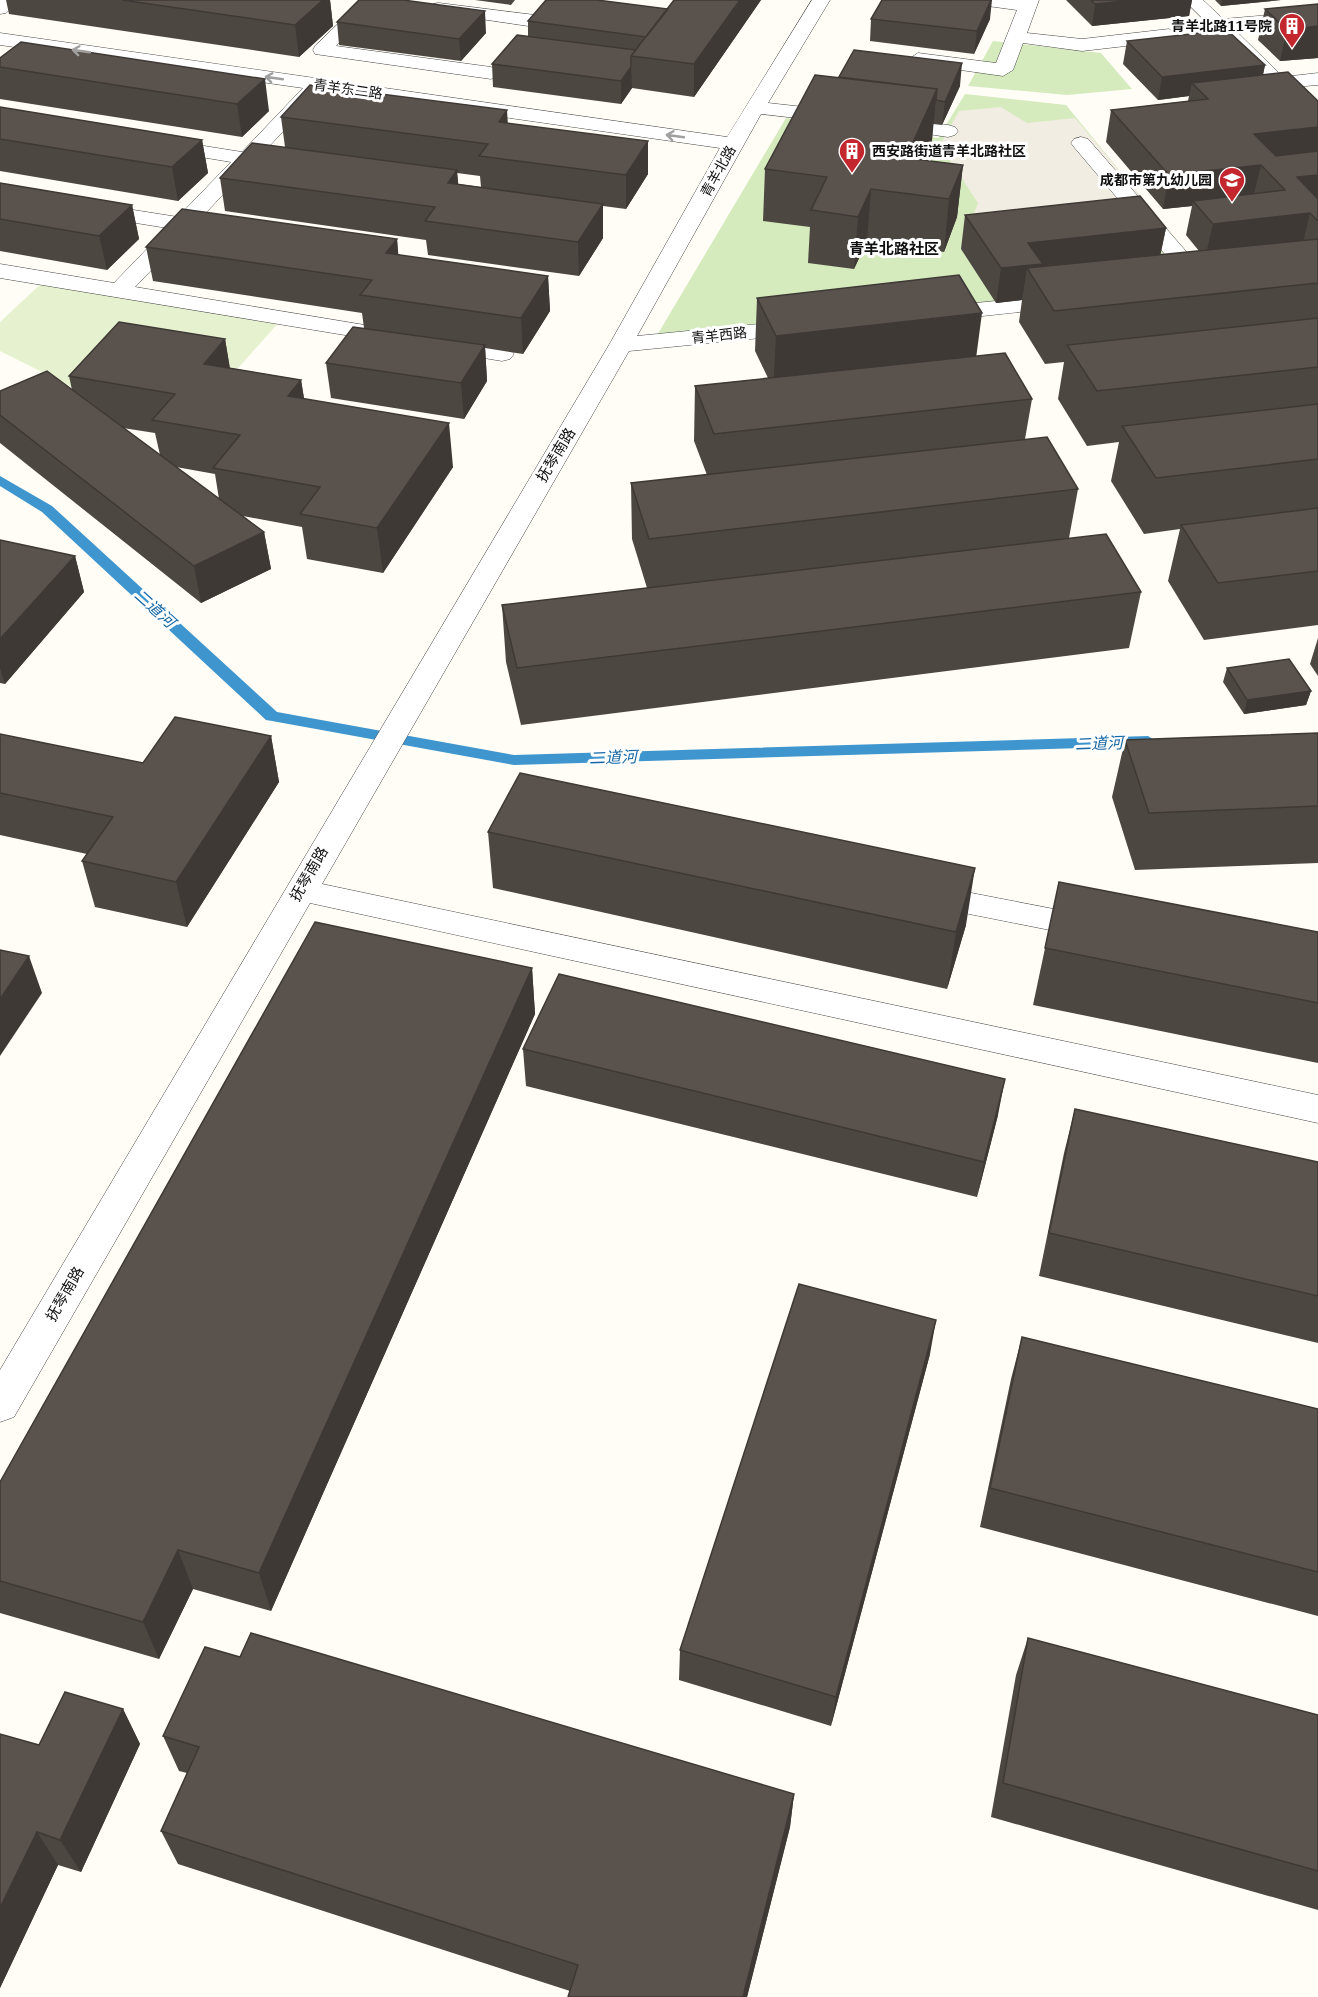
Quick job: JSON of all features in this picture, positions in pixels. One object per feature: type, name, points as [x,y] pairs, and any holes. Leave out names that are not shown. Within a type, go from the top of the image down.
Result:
[{"type":"street","points":[[0,9],[12,0]]},
{"type":"street","points":[[373,0],[322,50],[491,73]]},
{"type":"street","name":"青羊北路","points":[[621,345],[733,144],[821,0]]},
{"type":"street","points":[[903,57],[1003,70],[1029,3],[980,0]]},
{"type":"street","points":[[1193,0],[1318,122]]},
{"type":"street","points":[[421,5],[535,21]]},
{"type":"street","points":[[336,11],[358,14]]},
{"type":"street","points":[[1219,26],[1318,16]]},
{"type":"street","points":[[1016,37],[1082,45],[1169,35]]},
{"type":"street","name":"青羊东二路","points":[[5,45],[317,85],[733,144]]},
{"type":"street","points":[[464,106],[505,57]]},
{"type":"street","points":[[1278,83],[1318,79]]},
{"type":"street","points":[[119,291],[317,85]]},
{"type":"street","points":[[755,107],[948,131]]},
{"type":"street","points":[[140,142],[281,164]]},
{"type":"street","points":[[1082,143],[1216,287],[1181,290]]},
{"type":"street","points":[[0,195],[218,230]]},
{"type":"street","points":[[0,271],[502,354]]},
{"type":"street","points":[[919,316],[1086,299]]},
{"type":"street","name":"青羊西路","points":[[621,345],[824,325]]},
{"type":"street","name":"抚琴南路","points":[[0,1405],[621,345]]},
{"type":"street","points":[[300,890],[1318,1109]]},
{"type":"street","points":[[900,891],[1120,933]]},
{"type":"green space","points":[[993,41],[1101,53],[1132,89],[1067,95],[968,86]]},
{"type":"green space","points":[[965,94],[1066,105],[1211,282],[656,337],[786,118],[938,138]]},
{"type":"green space","points":[[45,280],[280,321],[231,376],[92,397],[0,351],[0,322]]},
{"type":"shaded area","points":[[1001,107],[1027,123],[1075,118],[1153,210],[967,233],[978,203],[940,145],[959,111]]},
{"type":"building","points":[[122,0],[323,0],[295,25]]},
{"type":"building","points":[[359,0],[403,0],[485,11],[459,39],[337,22]]},
{"type":"building","points":[[546,0],[597,0],[668,9],[646,37],[528,21]]},
{"type":"building","points":[[674,0],[740,0],[694,64],[631,56]]},
{"type":"building","points":[[882,0],[991,0],[977,31],[871,19]]},
{"type":"building","points":[[1091,0],[1135,0],[1095,4]]},
{"type":"building","points":[[1318,4],[1318,26],[1287,30],[1265,9]]},
{"type":"building","points":[[1227,30],[1265,65],[1162,77],[1127,41]]},
{"type":"building","points":[[517,35],[636,50],[631,56],[631,67],[621,81],[492,64]]},
{"type":"building","points":[[21,42],[265,79],[237,104],[0,67],[0,58]]},
{"type":"building","points":[[854,50],[962,63],[945,102],[936,100],[937,89],[839,77]]},
{"type":"building","points":[[1288,72],[1318,101],[1318,127],[1254,134],[1276,156],[1318,151],[1318,175],[1297,177],[1318,199],[1318,221],[1310,213],[1213,224],[1193,201],[1285,190],[1261,165],[1169,175],[1111,110],[1208,99],[1192,83]]},
{"type":"building","points":[[815,75],[937,89],[906,158],[963,165],[949,199],[871,189],[858,217],[811,210],[827,177],[765,169]]},
{"type":"building","points":[[310,85],[507,110],[499,122],[648,141],[626,175],[479,156],[488,144],[281,117]]},
{"type":"building","points":[[0,107],[202,140],[172,167],[0,139]]},
{"type":"building","points":[[252,143],[457,170],[448,183],[603,204],[578,242],[425,221],[435,207],[220,178]]},
{"type":"building","points":[[0,183],[132,205],[99,236],[0,219]]},
{"type":"building","points":[[1140,196],[1166,228],[1028,243],[1043,264],[1001,268],[965,215]]},
{"type":"building","points":[[182,209],[397,239],[386,253],[548,276],[521,318],[360,295],[372,280],[146,247]]},
{"type":"building","points":[[1318,239],[1318,283],[1054,311],[1027,268]]},
{"type":"building","points":[[959,275],[982,313],[776,336],[757,298]]},
{"type":"building","points":[[1318,318],[1318,367],[1097,391],[1067,345]]},
{"type":"building","points":[[119,322],[225,339],[204,364],[301,380],[288,396],[449,423],[377,528],[300,514],[320,487],[213,468],[240,435],[152,420],[175,394],[69,376]]},
{"type":"building","points":[[353,327],[485,345],[461,383],[326,363]]},
{"type":"building","points":[[1005,353],[1032,399],[714,434],[695,386]]},
{"type":"building","points":[[47,371],[264,532],[194,566],[0,415],[0,391]]},
{"type":"building","points":[[1318,404],[1318,459],[1156,478],[1122,426]]},
{"type":"building","points":[[1047,437],[1078,489],[649,539],[631,483]]},
{"type":"building","points":[[1318,508],[1318,571],[1218,583],[1181,525]]},
{"type":"building","points":[[1106,534],[1141,592],[517,668],[502,605]]},
{"type":"building","points":[[0,540],[75,556],[0,639]]},
{"type":"building","points":[[1289,659],[1311,691],[1247,700],[1227,668]]},
{"type":"building","points":[[175,717],[271,736],[176,882],[82,861],[113,817],[0,793],[0,734],[143,763]]},
{"type":"building","points":[[1318,733],[1318,806],[1149,813],[1125,740]]},
{"type":"building","points":[[520,773],[975,868],[956,932],[488,832]]},
{"type":"building","points":[[1059,882],[1318,932],[1318,1003],[1045,948]]},
{"type":"building","points":[[315,922],[532,968],[259,1573],[178,1550],[143,1622],[0,1581],[0,1482]]},
{"type":"building","points":[[0,950],[29,956],[0,999]]},
{"type":"building","points":[[559,974],[1005,1079],[984,1162],[523,1049]]},
{"type":"building","points":[[1075,1109],[1318,1162],[1318,1296],[1049,1233]]},
{"type":"building","points":[[799,1284],[936,1320],[836,1697],[680,1650]]},
{"type":"building","points":[[1022,1337],[1318,1409],[1318,1572],[990,1488]]},
{"type":"building","points":[[251,1633],[794,1794],[743,1997],[568,1997],[578,1965],[161,1831],[199,1747],[163,1736],[205,1647],[240,1657]]},
{"type":"building","points":[[1028,1638],[1318,1715],[1318,1871],[1003,1783]]},
{"type":"building","points":[[65,1692],[123,1709],[60,1840],[37,1832],[0,1908],[0,1734],[39,1745]]},
{"type":"waterway","name":"二道河","points":[[0,480],[47,509],[272,716],[514,760],[1148,741]]},
{"type":"place","name":"青羊北路11号院","points":[[1292,49]]},
{"type":"place","name":"西安路街道青羊北路社区","points":[[852,174]]},
{"type":"place","name":"成都市第九幼儿园","points":[[1232,203]]},
{"type":"district","name":"青羊北路社区","points":[[894,249]]}]
